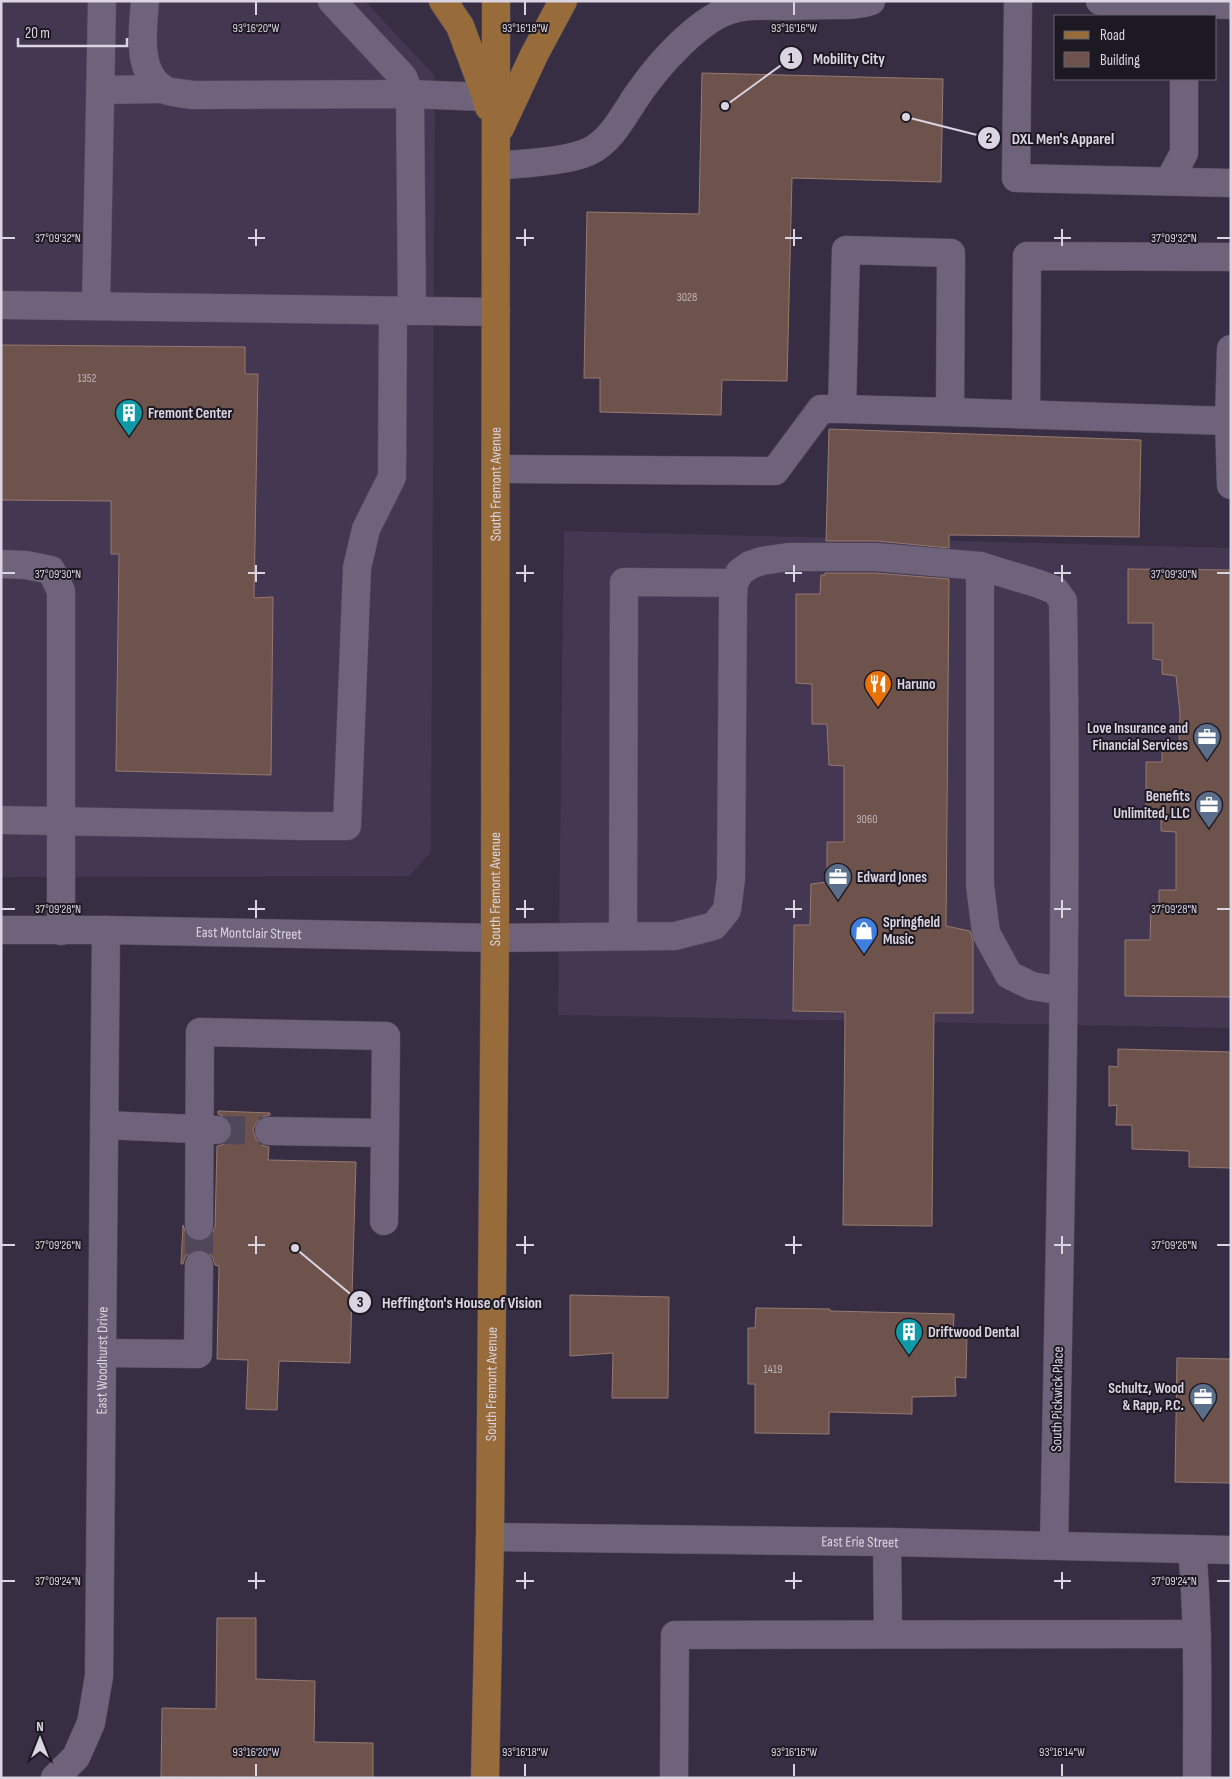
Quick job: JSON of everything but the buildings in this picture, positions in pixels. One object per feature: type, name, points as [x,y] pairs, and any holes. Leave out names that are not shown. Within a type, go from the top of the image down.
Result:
[{"type":"main road","points":[[443,1],[460,26],[497,134]]},
{"type":"main road","name":"South Fremont Avenue","points":[[485,1778],[490,1537],[495,938],[496,1]]},
{"type":"main road","points":[[497,134],[534,55],[563,1]]},
{"type":"street","points":[[96,306],[102,1]]},
{"type":"street","points":[[145,1],[142,44],[148,73],[162,89]]},
{"type":"street","points":[[1,820],[347,826],[358,568],[366,530],[392,477],[403,311],[410,94],[403,77],[332,1]]},
{"type":"street","points":[[497,166],[572,157],[591,150],[606,140],[641,89],[664,61],[698,29],[728,10],[748,6],[841,5],[864,4],[871,1]]},
{"type":"street","points":[[1018,1],[1016,178],[1231,183]]},
{"type":"street","points":[[1100,1],[1184,10],[1231,5]]},
{"type":"street","points":[[1169,181],[1184,153],[1184,80]]},
{"type":"street","points":[[101,90],[162,89],[192,95],[410,94],[485,97]]},
{"type":"street","points":[[842,409],[846,250],[950,253],[950,412]]},
{"type":"street","points":[[1026,414],[1027,256],[1231,258]]},
{"type":"street","points":[[1,305],[496,312]]},
{"type":"street","points":[[1231,349],[1229,421],[1231,485]]},
{"type":"street","points":[[496,469],[775,471],[821,409],[1229,421]]},
{"type":"street","name":"South Pickwick Place","points":[[734,583],[740,572],[750,565],[762,561],[788,557],[876,557],[980,566],[1055,590],[1063,601],[1065,724],[1063,991],[1054,1545]]},
{"type":"street","points":[[1,564],[26,564],[51,570],[60,591],[62,821],[60,931]]},
{"type":"street","points":[[980,566],[980,885],[986,933],[1008,976],[1032,986],[1063,991]]},
{"type":"street","points":[[623,936],[624,582],[734,583]]},
{"type":"street","name":"East Montclair Street","points":[[1,930],[106,930],[495,938],[675,936],[714,926],[726,910],[731,879],[734,583]]},
{"type":"street","name":"East Woodhurst Drive","points":[[55,1778],[76,1757],[91,1723],[99,1676],[106,930]]},
{"type":"street","points":[[199,1226],[208,1130],[200,1032],[386,1036],[384,1221]]},
{"type":"street","points":[[104,1125],[208,1130]]},
{"type":"street","points":[[270,1131],[385,1133]]},
{"type":"street","points":[[102,1352],[198,1354],[199,1265]]},
{"type":"street","name":"East Erie Street","points":[[490,1537],[887,1542],[1231,1550]]},
{"type":"street","points":[[887,1542],[888,1634]]},
{"type":"street","points":[[1192,1549],[1197,1634],[1197,1778]]},
{"type":"street","points":[[674,1778],[675,1635],[1197,1634]]},
{"type":"shaded area","name":"Fremont Center","points":[[1,1],[365,1],[435,76],[431,852],[409,876],[1,877]]},
{"type":"shaded area","points":[[564,531],[1231,548],[1231,1028],[558,1015]]},
{"type":"tunnel","points":[[217,1130],[269,1131]]},
{"type":"tunnel","points":[[199,1226],[199,1265]]},
{"type":"place","name":"Mobility City","points":[[725,106]]},
{"type":"place","name":"DXL Men's Apparel","points":[[906,117]]},
{"type":"place","name":"Fremont Center","points":[[129,437]]},
{"type":"place","name":"Haruno","points":[[878,708]]},
{"type":"place","name":"Love Insurance and Financial Services","points":[[1207,761]]},
{"type":"place","name":"Benefits Unlimited, LLC","points":[[1209,829]]},
{"type":"place","name":"Edward Jones","points":[[838,901]]},
{"type":"place","name":"Springfield Music","points":[[864,955]]},
{"type":"place","name":"Heffington's House of Vision","points":[[295,1248]]},
{"type":"place","name":"Driftwood Dental","points":[[909,1356]]},
{"type":"place","name":"Schultz, Wood & Rapp, P.C.","points":[[1203,1421]]}]
